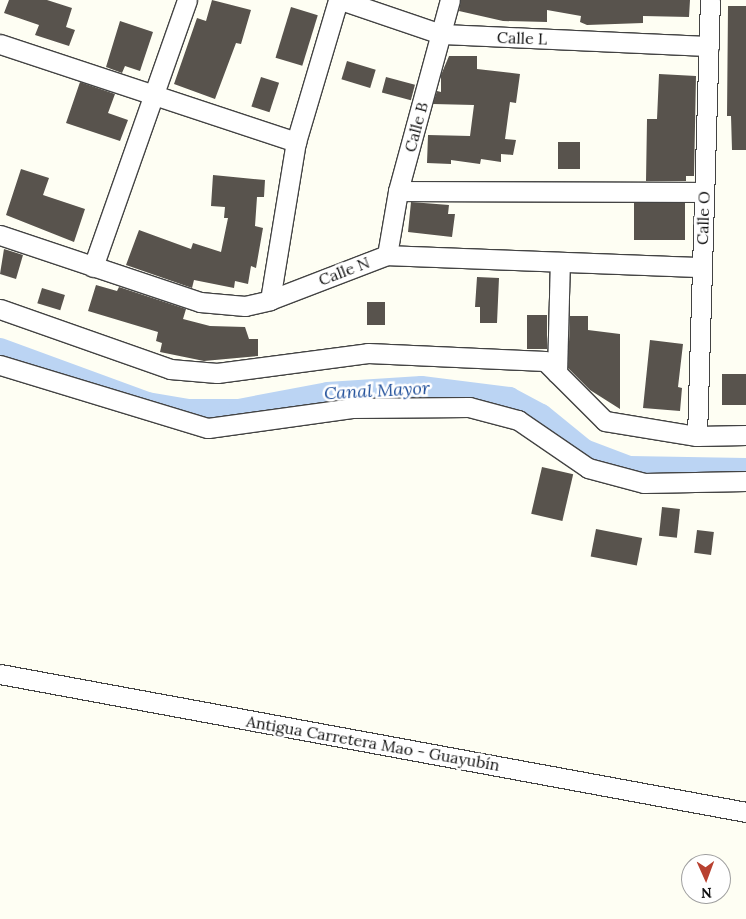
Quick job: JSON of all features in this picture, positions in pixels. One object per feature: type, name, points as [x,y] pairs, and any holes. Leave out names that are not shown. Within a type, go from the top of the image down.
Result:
[{"type":"street","points":[[93,267],[187,0]]},
{"type":"street","points":[[270,300],[296,142],[339,0]]},
{"type":"street","name":"Calle L","points":[[339,0],[442,34],[708,46]]},
{"type":"street","name":"Calle B","points":[[387,255],[398,191],[450,0]]},
{"type":"street","name":"Calle O","points":[[697,436],[710,0]]},
{"type":"street","points":[[0,44],[296,142]]},
{"type":"street","points":[[398,191],[704,192]]},
{"type":"street","name":"Calle N","points":[[0,235],[200,302],[245,306],[270,300],[387,255],[701,266]]},
{"type":"street","points":[[557,373],[560,262]]},
{"type":"street","points":[[0,309],[170,370],[217,373],[368,353],[545,361],[606,421],[697,436],[746,436]]},
{"type":"street","points":[[0,365],[208,428],[352,408],[469,407],[518,420],[588,468],[644,483],[746,481]]},
{"type":"street","name":"Antigua Carretera Mao - Guayubín","points":[[0,674],[746,812]]},
{"type":"building","points":[[9,0],[47,0],[72,8],[66,27],[75,30],[69,46],[35,35],[39,25],[4,13]]},
{"type":"building","points":[[212,0],[251,10],[241,44],[236,43],[215,99],[174,84],[197,18],[206,21]]},
{"type":"building","points":[[461,0],[690,0],[689,17],[643,16],[643,23],[587,25],[580,22],[581,16],[547,10],[547,22],[503,21],[459,11]]},
{"type":"building","points":[[728,6],[746,6],[746,150],[732,150],[731,116],[727,116]]},
{"type":"building","points":[[291,7],[318,15],[302,66],[276,58]]},
{"type":"building","points":[[120,21],[153,32],[140,71],[125,66],[122,73],[106,67]]},
{"type":"building","points":[[449,56],[477,56],[477,69],[520,74],[516,103],[510,102],[505,139],[516,140],[513,155],[501,154],[501,162],[481,159],[480,164],[451,160],[451,164],[427,163],[428,135],[470,136],[474,105],[433,104],[437,91],[441,92],[441,75]]},
{"type":"building","points":[[347,61],[376,70],[370,88],[341,79]]},
{"type":"building","points":[[659,74],[696,76],[694,176],[686,176],[686,181],[646,181],[647,119],[657,119]]},
{"type":"building","points":[[261,77],[279,83],[269,112],[251,106]]},
{"type":"building","points":[[386,77],[415,85],[411,100],[382,92]]},
{"type":"building","points":[[80,82],[115,94],[108,113],[128,120],[120,141],[66,123]]},
{"type":"building","points":[[558,142],[580,142],[580,169],[558,169]]},
{"type":"building","points":[[21,169],[49,178],[43,195],[85,209],[74,242],[6,215]]},
{"type":"building","points":[[213,175],[265,180],[264,197],[257,197],[255,226],[263,228],[256,268],[251,266],[248,284],[235,281],[234,288],[194,280],[192,288],[126,265],[139,230],[191,249],[193,243],[221,252],[228,218],[224,218],[225,207],[211,206]]},
{"type":"building","points":[[411,202],[449,205],[448,214],[455,214],[452,237],[408,232]]},
{"type":"building","points":[[634,203],[685,203],[685,240],[634,240]]},
{"type":"building","points":[[4,249],[23,255],[16,279],[0,274]]},
{"type":"building","points":[[477,277],[499,278],[497,323],[480,323],[480,307],[475,307]]},
{"type":"building","points":[[96,285],[117,291],[119,287],[186,309],[183,319],[210,326],[245,327],[249,339],[258,339],[258,356],[204,361],[160,352],[162,343],[156,341],[158,332],[88,311]]},
{"type":"building","points":[[42,288],[65,295],[60,310],[37,303]]},
{"type":"building","points":[[367,302],[385,302],[385,325],[367,325]]},
{"type":"building","points":[[527,315],[547,315],[547,349],[527,349]]},
{"type":"building","points":[[570,316],[588,316],[588,330],[620,334],[620,409],[590,390],[568,368]]},
{"type":"building","points":[[650,340],[683,344],[678,387],[682,388],[680,411],[643,408]]},
{"type":"building","points":[[722,374],[746,374],[746,405],[722,405]]},
{"type":"building","points":[[542,467],[573,474],[562,521],[531,514]]},
{"type":"building","points":[[662,507],[680,509],[677,538],[659,536]]},
{"type":"building","points":[[596,529],[642,538],[637,565],[591,556]]},
{"type":"building","points":[[697,530],[714,532],[711,555],[694,553]]},
{"type":"waterway","name":"Canal Mayor","points":[[0,348],[147,402],[188,409],[238,409],[327,392],[421,386],[509,397],[541,414],[584,449],[629,466],[746,468]]}]
